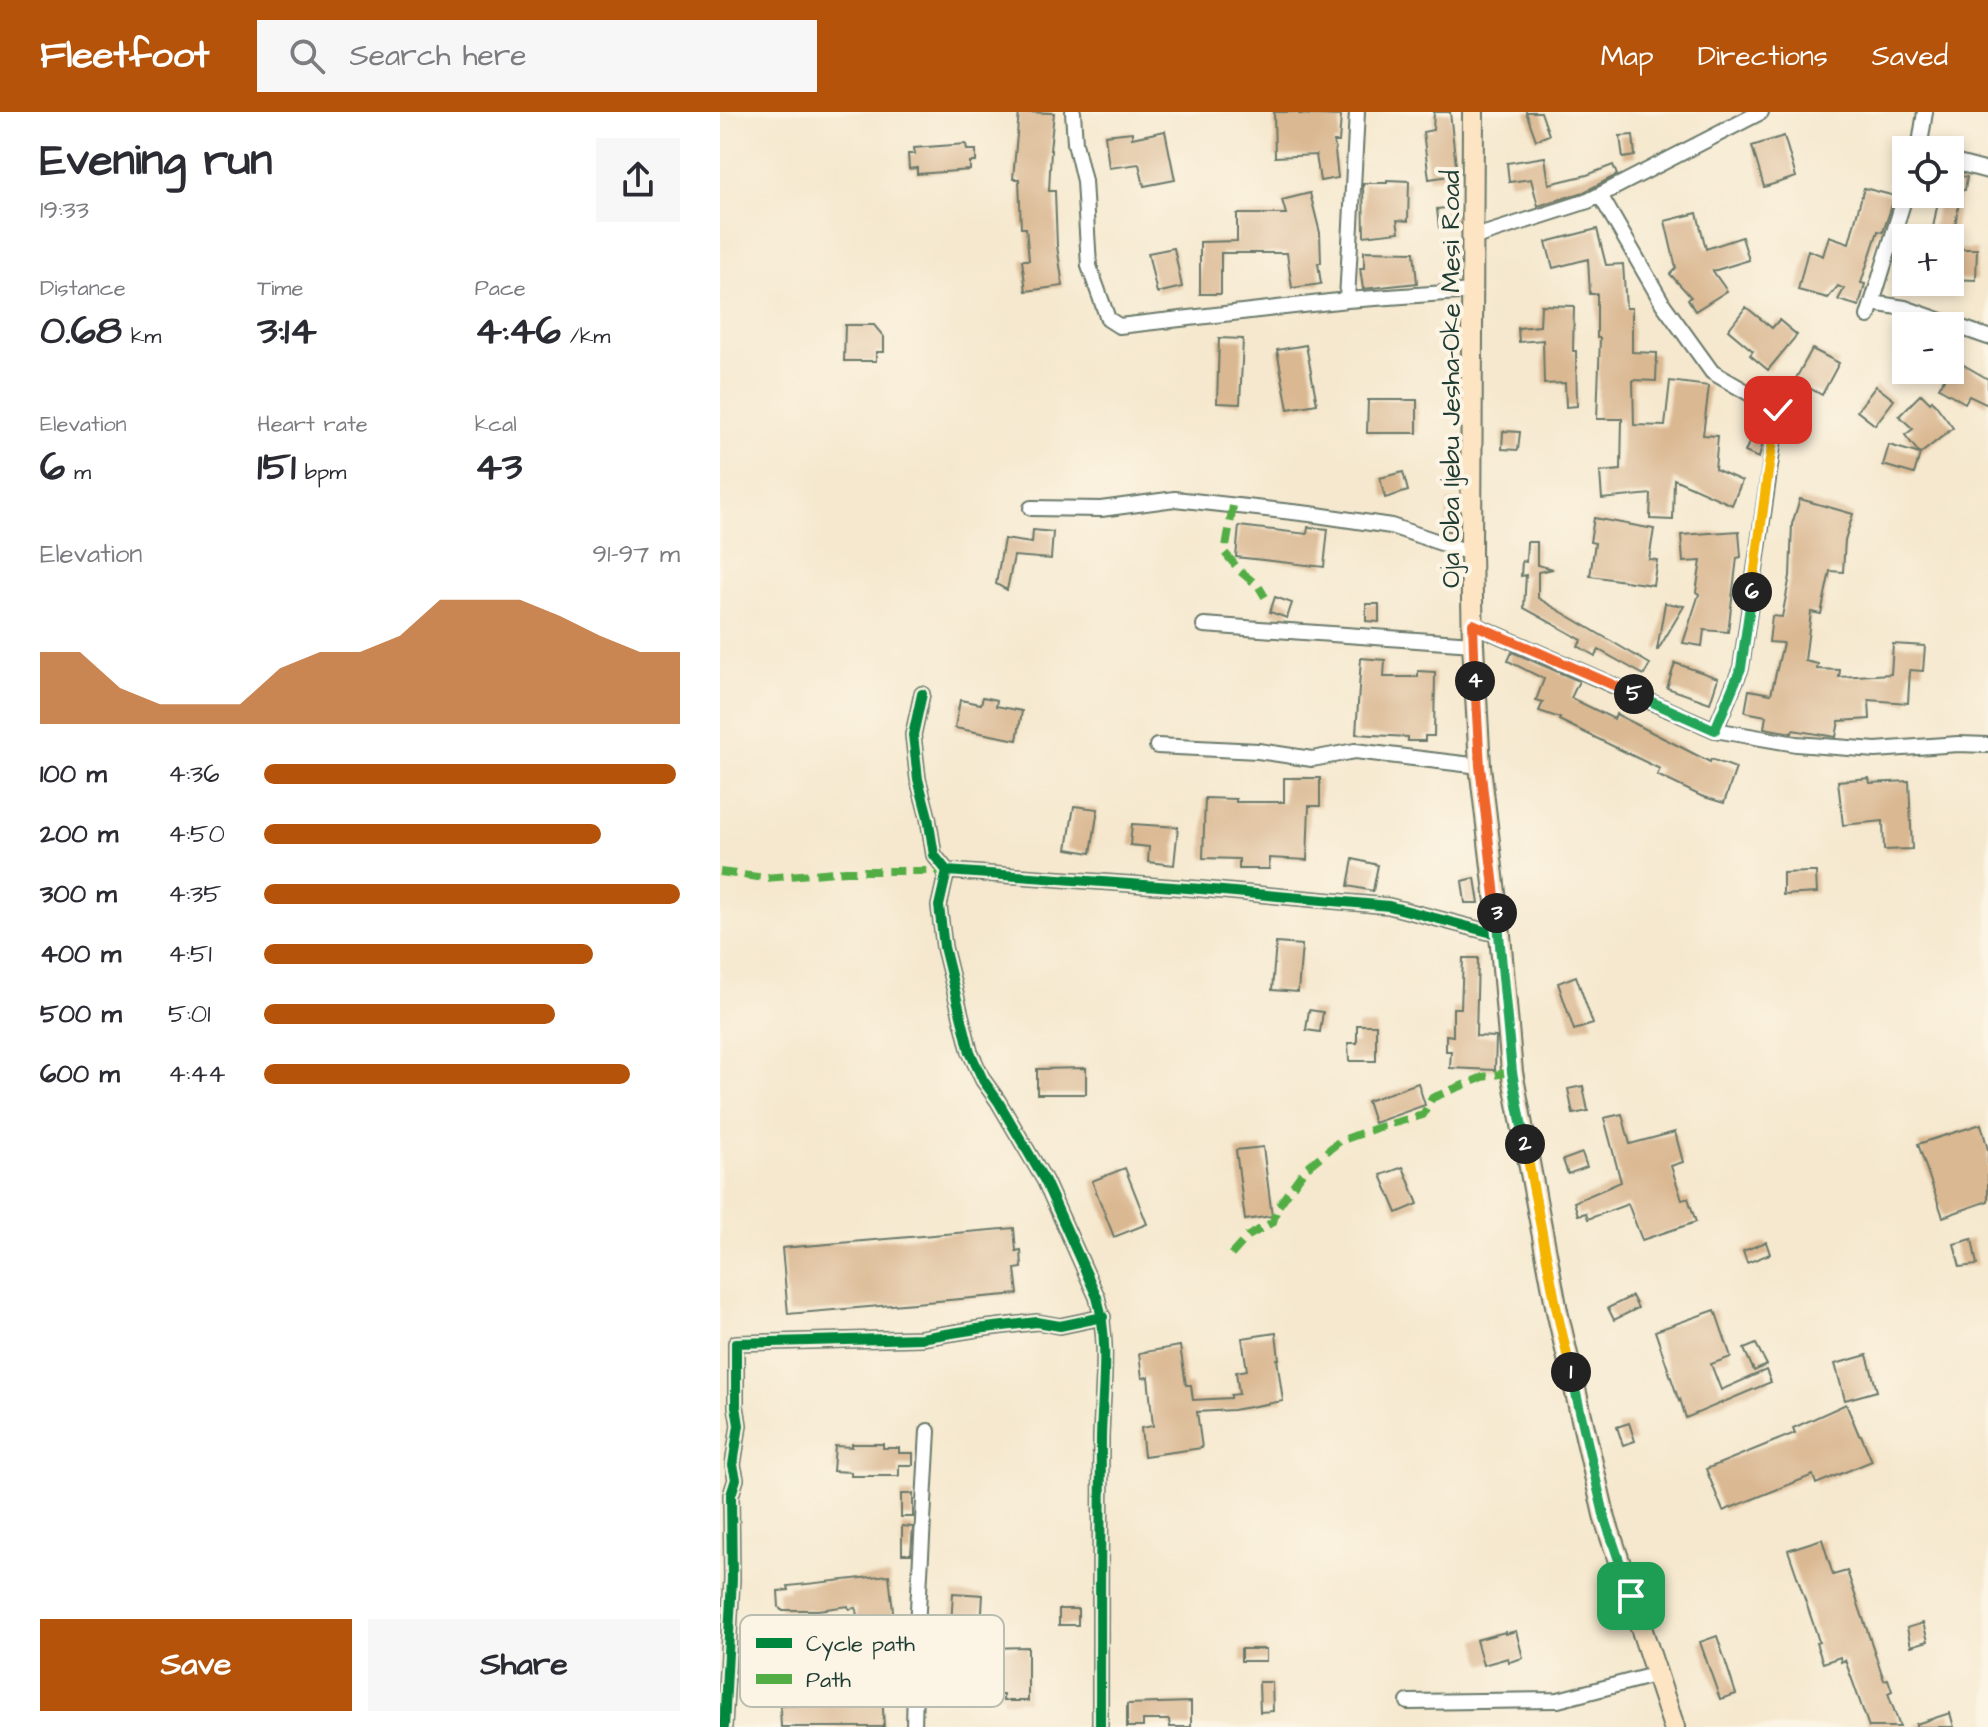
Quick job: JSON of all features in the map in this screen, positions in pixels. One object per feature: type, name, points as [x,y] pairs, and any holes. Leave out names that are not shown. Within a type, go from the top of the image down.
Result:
[{"type":"main road","name":"Oja Oba Ijebu Jesha-Oke Mesi Road","points":[[1473,112],[1473,634],[1480,766],[1512,1072],[1557,1311],[1605,1519],[1674,1727]]},
{"type":"street","points":[[1073,112],[1075,143],[1084,181],[1089,266],[1108,319],[1113,324],[1119,326],[1347,300],[1473,291]]},
{"type":"street","points":[[1347,300],[1357,112]]},
{"type":"street","points":[[1472,238],[1588,201],[1761,112]]},
{"type":"street","points":[[1921,136],[1925,112]]},
{"type":"street","points":[[1964,165],[1988,171]]},
{"type":"street","points":[[1600,195],[1663,304],[1712,372],[1778,410],[1741,668],[1715,730]]},
{"type":"street","points":[[1901,208],[1870,310],[1905,308],[1988,337]]},
{"type":"street","points":[[1031,508],[1101,509],[1175,499],[1391,526],[1471,553]]},
{"type":"street","points":[[1204,625],[1473,634],[1715,730],[1796,744],[1876,750],[1988,745]]},
{"type":"street","points":[[922,694],[913,735],[918,779],[934,855],[947,871],[1389,906],[1500,935]]},
{"type":"street","points":[[1157,746],[1258,751],[1312,759],[1355,751],[1480,766]]},
{"type":"street","points":[[947,871],[939,906],[942,933],[970,1052],[1045,1181],[1103,1317],[1100,1727]]},
{"type":"street","points":[[724,1727],[732,1579],[731,1495],[736,1479],[733,1465],[739,1425],[736,1343],[921,1338],[1037,1322],[1060,1326],[1103,1317]]},
{"type":"street","points":[[918,1615],[928,1431]]},
{"type":"street","points":[[1408,1702],[1558,1700],[1658,1674]]},
{"type":"street","points":[[914,1707],[914,1727]]},
{"type":"building","points":[[1019,112],[1054,113],[1049,191],[1055,191],[1057,246],[1063,286],[1026,291],[1022,260],[1029,260],[1026,228],[1021,228],[1019,179],[1013,179]]},
{"type":"building","points":[[1274,112],[1341,116],[1339,142],[1334,142],[1338,178],[1320,181],[1316,155],[1275,157]]},
{"type":"building","points":[[1434,112],[1450,112],[1457,175],[1429,179],[1423,132],[1433,130]]},
{"type":"building","points":[[1526,112],[1541,112],[1549,135],[1536,140]]},
{"type":"building","points":[[1165,131],[1175,180],[1144,186],[1139,164],[1109,168],[1105,135],[1132,132],[1132,138]]},
{"type":"building","points":[[1633,135],[1635,156],[1623,158],[1620,136]]},
{"type":"building","points":[[1784,136],[1796,177],[1764,187],[1752,146]]},
{"type":"building","points":[[966,144],[967,150],[976,150],[976,162],[970,162],[970,170],[917,174],[917,168],[909,169],[908,154],[915,154],[914,148]]},
{"type":"building","points":[[1545,157],[1549,184],[1613,165],[1617,175],[1584,192],[1538,206],[1531,179],[1509,182],[1507,163]]},
{"type":"building","points":[[1387,180],[1409,181],[1408,221],[1397,220],[1399,232],[1364,236],[1363,183],[1387,183]]},
{"type":"building","points":[[1864,188],[1892,195],[1883,232],[1878,231],[1861,283],[1865,284],[1859,306],[1838,300],[1844,289],[1838,286],[1828,298],[1798,290],[1808,250],[1823,256],[1829,236],[1849,243]]},
{"type":"building","points":[[1310,193],[1320,233],[1321,263],[1318,263],[1321,284],[1292,288],[1287,253],[1221,253],[1221,294],[1200,294],[1200,242],[1237,241],[1237,214],[1286,214],[1282,200]]},
{"type":"building","points":[[1455,207],[1457,226],[1439,228],[1437,209]]},
{"type":"building","points":[[1937,208],[1958,208],[1955,224],[1934,224]]},
{"type":"building","points":[[1697,213],[1706,249],[1742,237],[1749,260],[1713,271],[1727,291],[1695,311],[1688,299],[1691,297],[1670,274],[1676,268],[1665,221]]},
{"type":"building","points":[[1597,229],[1606,265],[1623,264],[1626,308],[1632,308],[1632,352],[1657,353],[1656,381],[1633,380],[1634,425],[1665,426],[1670,381],[1709,386],[1703,435],[1718,436],[1715,469],[1742,481],[1732,505],[1674,479],[1673,520],[1650,519],[1651,494],[1602,499],[1600,472],[1621,470],[1622,419],[1597,419],[1600,338],[1597,338],[1597,294],[1590,294],[1588,259],[1553,268],[1546,242]]},
{"type":"building","points":[[1174,248],[1182,287],[1157,293],[1148,253]]},
{"type":"building","points":[[1964,249],[1977,249],[1976,280],[1964,280]]},
{"type":"building","points":[[1364,251],[1414,252],[1417,283],[1363,289],[1360,268],[1364,268]]},
{"type":"building","points":[[1541,305],[1574,306],[1577,406],[1566,407],[1565,383],[1544,384],[1543,340],[1519,342],[1518,328],[1540,326]]},
{"type":"building","points":[[1746,307],[1772,328],[1779,320],[1797,335],[1768,370],[1750,355],[1753,351],[1728,330]]},
{"type":"building","points":[[845,325],[874,325],[884,337],[884,352],[876,352],[876,361],[844,361]]},
{"type":"building","points":[[1219,338],[1243,339],[1240,404],[1217,403]]},
{"type":"building","points":[[1306,345],[1317,404],[1288,409],[1277,350]]},
{"type":"building","points":[[1812,349],[1839,363],[1822,395],[1795,380]]},
{"type":"building","points":[[1964,365],[1988,379],[1988,405],[1969,396],[1965,403],[1939,388],[1941,384],[1964,384]]},
{"type":"building","points":[[1876,386],[1894,400],[1875,425],[1857,411]]},
{"type":"building","points":[[1921,394],[1930,403],[1932,400],[1953,428],[1920,454],[1905,435],[1913,429],[1899,416]]},
{"type":"building","points":[[1368,400],[1417,400],[1417,433],[1367,433]]},
{"type":"building","points":[[1755,429],[1765,433],[1759,458],[1745,452]]},
{"type":"building","points":[[1503,431],[1520,432],[1518,450],[1502,449]]},
{"type":"building","points":[[1889,445],[1920,454],[1914,474],[1883,465]]},
{"type":"building","points":[[1403,472],[1408,491],[1385,498],[1380,478]]},
{"type":"building","points":[[1800,499],[1853,514],[1845,540],[1843,572],[1830,571],[1821,614],[1811,612],[1805,661],[1818,664],[1817,669],[1840,670],[1839,677],[1891,674],[1893,644],[1925,646],[1923,671],[1910,670],[1908,703],[1869,700],[1870,719],[1839,721],[1836,737],[1764,728],[1766,716],[1745,712],[1749,690],[1771,694],[1783,643],[1769,642],[1772,616],[1782,617],[1790,576],[1792,524]]},
{"type":"building","points":[[1448,501],[1458,502],[1458,531],[1446,531]]},
{"type":"building","points":[[1594,518],[1654,529],[1649,559],[1657,560],[1653,585],[1590,576],[1595,543],[1590,542]]},
{"type":"building","points":[[1239,526],[1307,534],[1308,527],[1328,529],[1324,567],[1236,557]]},
{"type":"building","points":[[1033,530],[1053,532],[1051,559],[1014,556],[1007,590],[996,584],[1004,539],[1032,543]]},
{"type":"building","points":[[1739,531],[1741,557],[1737,558],[1728,632],[1704,630],[1702,646],[1683,643],[1699,594],[1696,592],[1701,561],[1683,562],[1681,535]]},
{"type":"building","points":[[1527,542],[1537,542],[1537,565],[1553,569],[1538,572],[1538,598],[1650,664],[1644,675],[1599,650],[1595,656],[1578,646],[1582,640],[1524,608],[1526,575],[1521,576],[1522,561],[1526,562]]},
{"type":"building","points":[[1275,597],[1292,603],[1287,618],[1270,612]]},
{"type":"building","points":[[1665,603],[1684,606],[1657,650]]},
{"type":"building","points":[[1366,604],[1379,604],[1379,622],[1366,621]]},
{"type":"building","points":[[1512,652],[1579,681],[1571,698],[1614,719],[1616,714],[1710,762],[1711,759],[1736,768],[1724,803],[1701,796],[1657,775],[1660,769],[1560,718],[1539,711],[1543,702],[1536,700],[1544,679],[1508,661]]},
{"type":"building","points":[[1361,658],[1385,660],[1384,677],[1418,677],[1418,671],[1435,672],[1434,736],[1425,736],[1425,741],[1408,741],[1408,737],[1356,734]]},
{"type":"building","points":[[1675,663],[1718,678],[1710,703],[1667,688]]},
{"type":"building","points":[[983,697],[997,700],[996,706],[1022,711],[1017,740],[955,728],[960,700],[981,704]]},
{"type":"building","points":[[1284,778],[1320,778],[1320,806],[1309,806],[1307,860],[1269,858],[1269,869],[1239,869],[1239,859],[1203,858],[1205,798],[1236,799],[1236,802],[1284,802]]},
{"type":"building","points":[[1869,778],[1870,783],[1909,781],[1912,849],[1884,850],[1883,821],[1843,825],[1838,781]]},
{"type":"building","points":[[1074,806],[1098,809],[1091,853],[1067,849]]},
{"type":"building","points":[[1132,824],[1178,827],[1174,865],[1148,862],[1149,847],[1130,845]]},
{"type":"building","points":[[1353,859],[1378,865],[1373,891],[1348,886]]},
{"type":"building","points":[[1816,872],[1817,893],[1783,895],[1783,873]]},
{"type":"building","points":[[1475,878],[1479,903],[1465,903],[1462,881]]},
{"type":"building","points":[[1276,943],[1302,945],[1298,992],[1272,990]]},
{"type":"building","points":[[1463,958],[1478,958],[1476,1036],[1496,1037],[1495,1070],[1450,1068],[1451,1051],[1446,1051],[1446,1035],[1453,1036],[1453,1008],[1461,1008]]},
{"type":"building","points":[[1576,976],[1593,1024],[1574,1030],[1558,983]]},
{"type":"building","points":[[1309,1010],[1323,1012],[1320,1032],[1306,1030]]},
{"type":"building","points":[[1357,1025],[1376,1025],[1376,1061],[1349,1061],[1348,1043],[1357,1043]]},
{"type":"building","points":[[1086,1068],[1086,1094],[1037,1094],[1037,1069]]},
{"type":"building","points":[[1418,1083],[1425,1105],[1374,1123],[1367,1101]]},
{"type":"building","points":[[1583,1086],[1588,1111],[1573,1114],[1568,1089]]},
{"type":"building","points":[[1622,1114],[1630,1144],[1675,1132],[1683,1162],[1671,1166],[1682,1200],[1688,1198],[1696,1222],[1642,1240],[1628,1204],[1588,1219],[1586,1213],[1578,1215],[1574,1202],[1621,1182],[1604,1118]]},
{"type":"building","points":[[1981,1124],[1988,1150],[1988,1201],[1943,1217],[1918,1144]]},
{"type":"building","points":[[1263,1147],[1272,1216],[1245,1220],[1236,1150]]},
{"type":"building","points":[[1582,1153],[1587,1167],[1568,1174],[1563,1160]]},
{"type":"building","points":[[1403,1167],[1418,1204],[1397,1213],[1381,1175]]},
{"type":"building","points":[[1125,1168],[1147,1224],[1114,1237],[1092,1181]]},
{"type":"building","points":[[1014,1228],[1016,1251],[1021,1250],[1022,1268],[1015,1269],[1018,1294],[788,1314],[782,1248]]},
{"type":"building","points":[[1972,1239],[1977,1265],[1960,1267],[1954,1244]]},
{"type":"building","points":[[1766,1242],[1770,1254],[1747,1263],[1743,1251]]},
{"type":"building","points":[[1632,1296],[1638,1308],[1614,1320],[1608,1308]]},
{"type":"building","points":[[1715,1310],[1731,1357],[1711,1364],[1721,1390],[1766,1370],[1771,1382],[1686,1418],[1655,1331]]},
{"type":"building","points":[[1276,1333],[1283,1401],[1233,1410],[1197,1412],[1202,1448],[1144,1456],[1141,1428],[1153,1426],[1148,1377],[1142,1378],[1139,1353],[1180,1346],[1186,1385],[1191,1385],[1193,1400],[1231,1398],[1231,1395],[1239,1394],[1236,1372],[1247,1370],[1242,1338]]},
{"type":"building","points":[[1756,1344],[1767,1365],[1754,1371],[1744,1349]]},
{"type":"building","points":[[1867,1355],[1877,1391],[1845,1400],[1835,1364]]},
{"type":"building","points":[[1846,1404],[1872,1461],[1816,1484],[1813,1475],[1723,1511],[1706,1469],[1795,1433],[1793,1428]]},
{"type":"building","points":[[1629,1423],[1635,1441],[1623,1445],[1617,1427]]},
{"type":"building","points":[[852,1444],[883,1444],[883,1448],[899,1448],[899,1453],[913,1453],[913,1465],[899,1465],[899,1476],[851,1476],[851,1472],[833,1471],[835,1446],[852,1447]]},
{"type":"building","points":[[901,1494],[913,1494],[913,1517],[901,1517]]},
{"type":"building","points":[[902,1526],[913,1527],[911,1554],[902,1554]]},
{"type":"building","points":[[1822,1539],[1833,1575],[1847,1571],[1884,1680],[1888,1679],[1892,1691],[1888,1693],[1900,1727],[1869,1727],[1845,1660],[1841,1662],[1840,1657],[1823,1663],[1816,1643],[1819,1642],[1816,1632],[1788,1550]]},
{"type":"building","points":[[889,1575],[893,1615],[857,1615],[856,1608],[849,1609],[848,1606],[781,1610],[778,1591],[789,1590],[788,1586]]},
{"type":"building","points":[[953,1593],[983,1595],[982,1615],[952,1615]]},
{"type":"building","points":[[1059,1609],[1078,1609],[1078,1625],[1059,1625]]},
{"type":"building","points":[[1923,1623],[1928,1641],[1911,1646],[1907,1628]]},
{"type":"building","points":[[1516,1631],[1523,1658],[1509,1662],[1508,1658],[1483,1665],[1476,1640]]},
{"type":"building","points":[[1717,1636],[1736,1694],[1720,1699],[1700,1642]]},
{"type":"building","points":[[1028,1647],[1028,1701],[1004,1701],[1004,1648]]},
{"type":"building","points":[[1241,1649],[1266,1649],[1266,1661],[1241,1661]]},
{"type":"building","points":[[1259,1682],[1272,1682],[1273,1711],[1260,1712]]},
{"type":"building","points":[[1191,1702],[1191,1727],[1170,1727],[1169,1720],[1143,1720],[1143,1727],[1127,1727],[1127,1704]]},
{"type":"building","points":[[780,1707],[883,1707],[884,1727],[781,1727]]},
{"type":"building","points":[[1950,1713],[1954,1727],[1916,1727],[1916,1724]]},
{"type":"marked path","points":[[1233,506],[1225,553],[1265,597]]},
{"type":"marked path","points":[[720,872],[766,878],[846,871],[947,871]]},
{"type":"marked path","points":[[1231,1255],[1248,1236],[1273,1222],[1277,1208],[1305,1169],[1340,1141],[1423,1115],[1432,1098],[1483,1077],[1512,1072]]},
{"type":"cycle path","points":[[922,694],[913,735],[918,779],[934,855],[947,871],[1389,906],[1500,935]]},
{"type":"cycle path","points":[[947,871],[939,906],[944,947],[970,1052],[983,1080],[1045,1181],[1097,1297],[1101,1314],[1104,1367],[1100,1727]]},
{"type":"cycle path","points":[[724,1727],[732,1579],[731,1495],[736,1479],[733,1465],[739,1425],[736,1343],[921,1338],[1037,1322],[1060,1326],[1103,1317]]},
{"type":"route","points":[[1631,1596],[1605,1519],[1557,1311],[1512,1072],[1480,766],[1473,624],[1715,730],[1741,668],[1778,410]]}]
